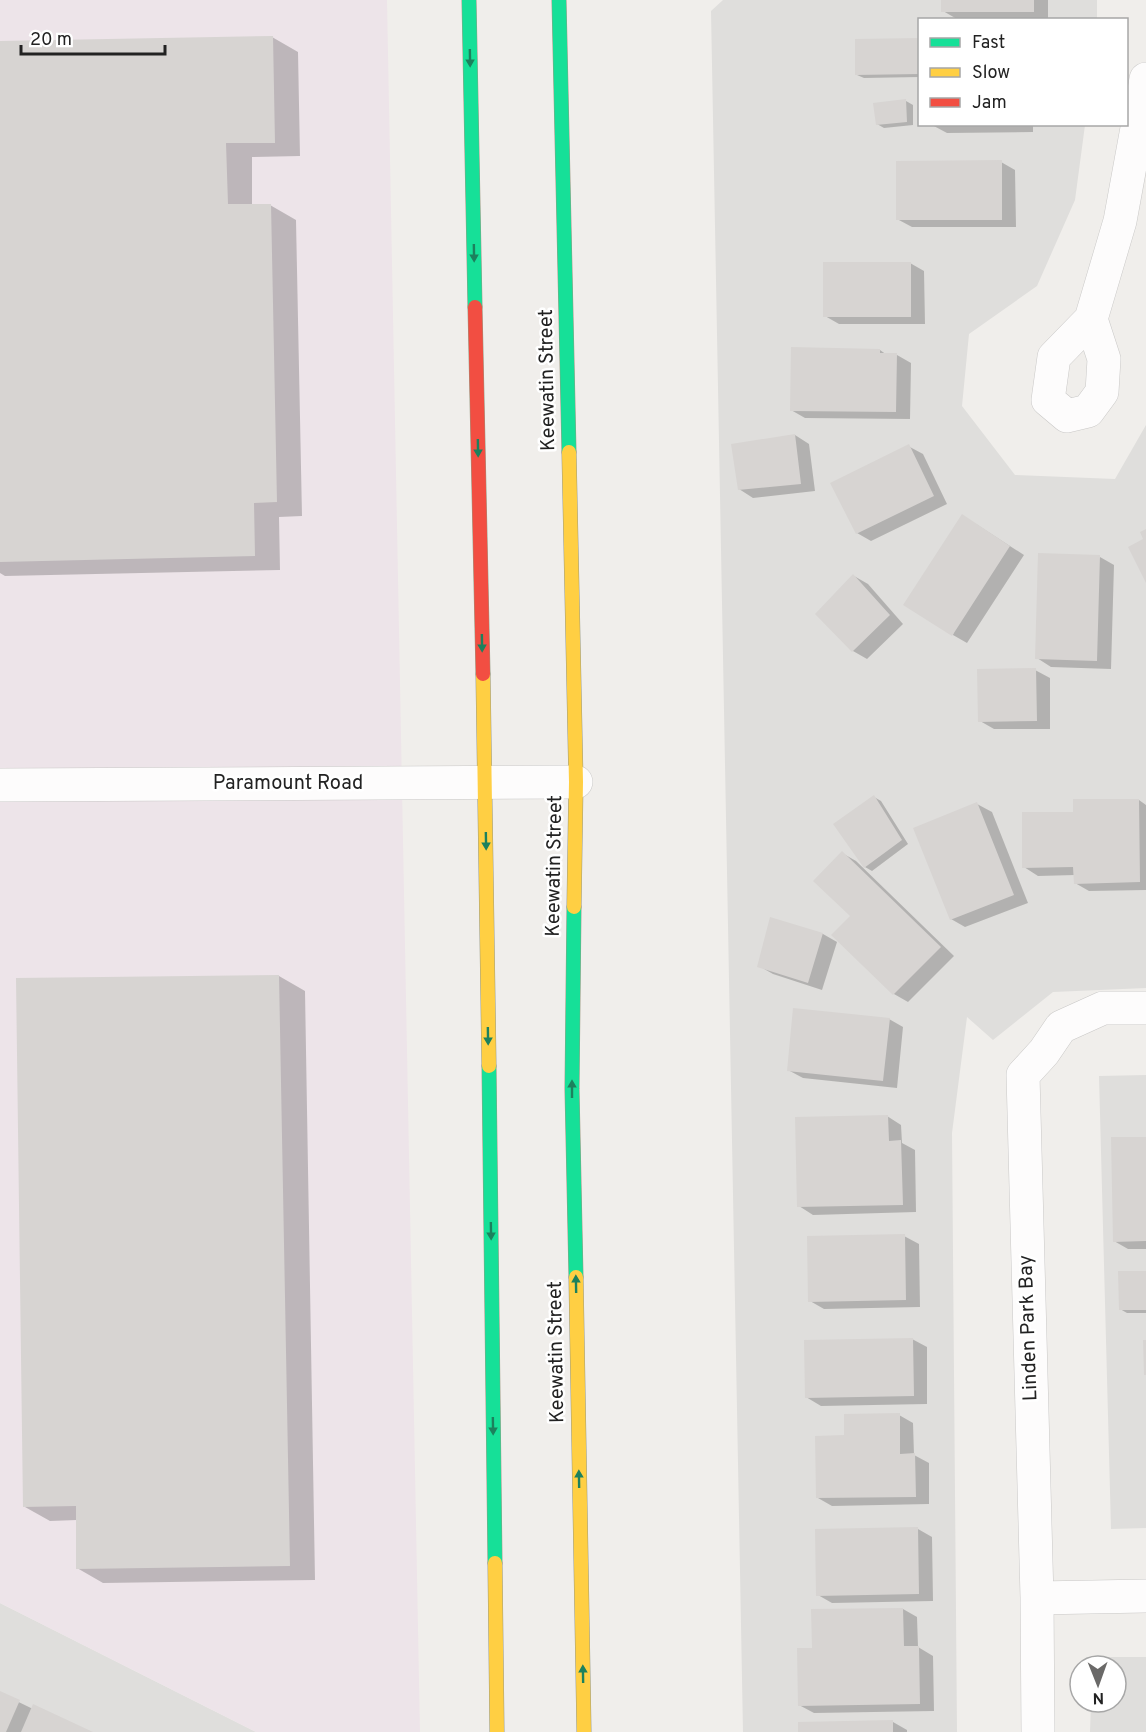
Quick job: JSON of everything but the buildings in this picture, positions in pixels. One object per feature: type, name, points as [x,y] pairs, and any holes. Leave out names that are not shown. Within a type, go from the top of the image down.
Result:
[{"type":"street","points":[[469,0],[485,783],[497,1732]]},
{"type":"street","name":"Keewatin Street","points":[[559,0],[576,782],[572,1089],[584,1732]]},
{"type":"street","points":[[1091,319],[1120,221],[1146,79]]},
{"type":"street","name":"Paramount Road","points":[[0,785],[576,782]]},
{"type":"street","name":"Linden Park Bay","points":[[1038,1732],[1038,1598],[1023,1075],[1044,1052],[1061,1027],[1103,1008],[1146,1008]]},
{"type":"street","points":[[1038,1598],[1146,1596]]},
{"type":"shaded area","points":[[0,0],[387,0],[420,1732],[256,1732],[0,1603]]},
{"type":"shaded area","points":[[723,0],[1097,0],[1097,18],[918,18],[918,126],[1085,126],[1075,200],[1037,286],[969,334],[962,406],[1015,475],[1115,479],[1146,425],[1146,988],[1053,992],[993,1040],[967,1017],[952,1133],[957,1732],[743,1732],[711,11]]},
{"type":"shaded area","points":[[1146,1075],[1146,1528],[1111,1529],[1099,1076]]},
{"type":"shaded area","points":[[0,1603],[256,1732],[0,1732]]},
{"type":"shaded area","points":[[1128,1657],[1146,1657],[1146,1732],[1090,1732],[1091,1714],[1128,1714]]},
{"type":"traffic: fast","points":[[469,0],[475,307]]},
{"type":"traffic: fast","points":[[559,0],[569,452]]},
{"type":"traffic: fast","points":[[574,907],[572,1089],[576,1277]]},
{"type":"traffic: fast","points":[[489,1066],[495,1563]]},
{"type":"traffic: slow","points":[[569,452],[576,782],[574,907]]},
{"type":"traffic: slow","points":[[483,674],[489,1066]]},
{"type":"traffic: slow","points":[[576,1277],[584,1732]]},
{"type":"traffic: slow","points":[[495,1563],[497,1732]]},
{"type":"traffic: jam","points":[[475,307],[483,674]]}]
